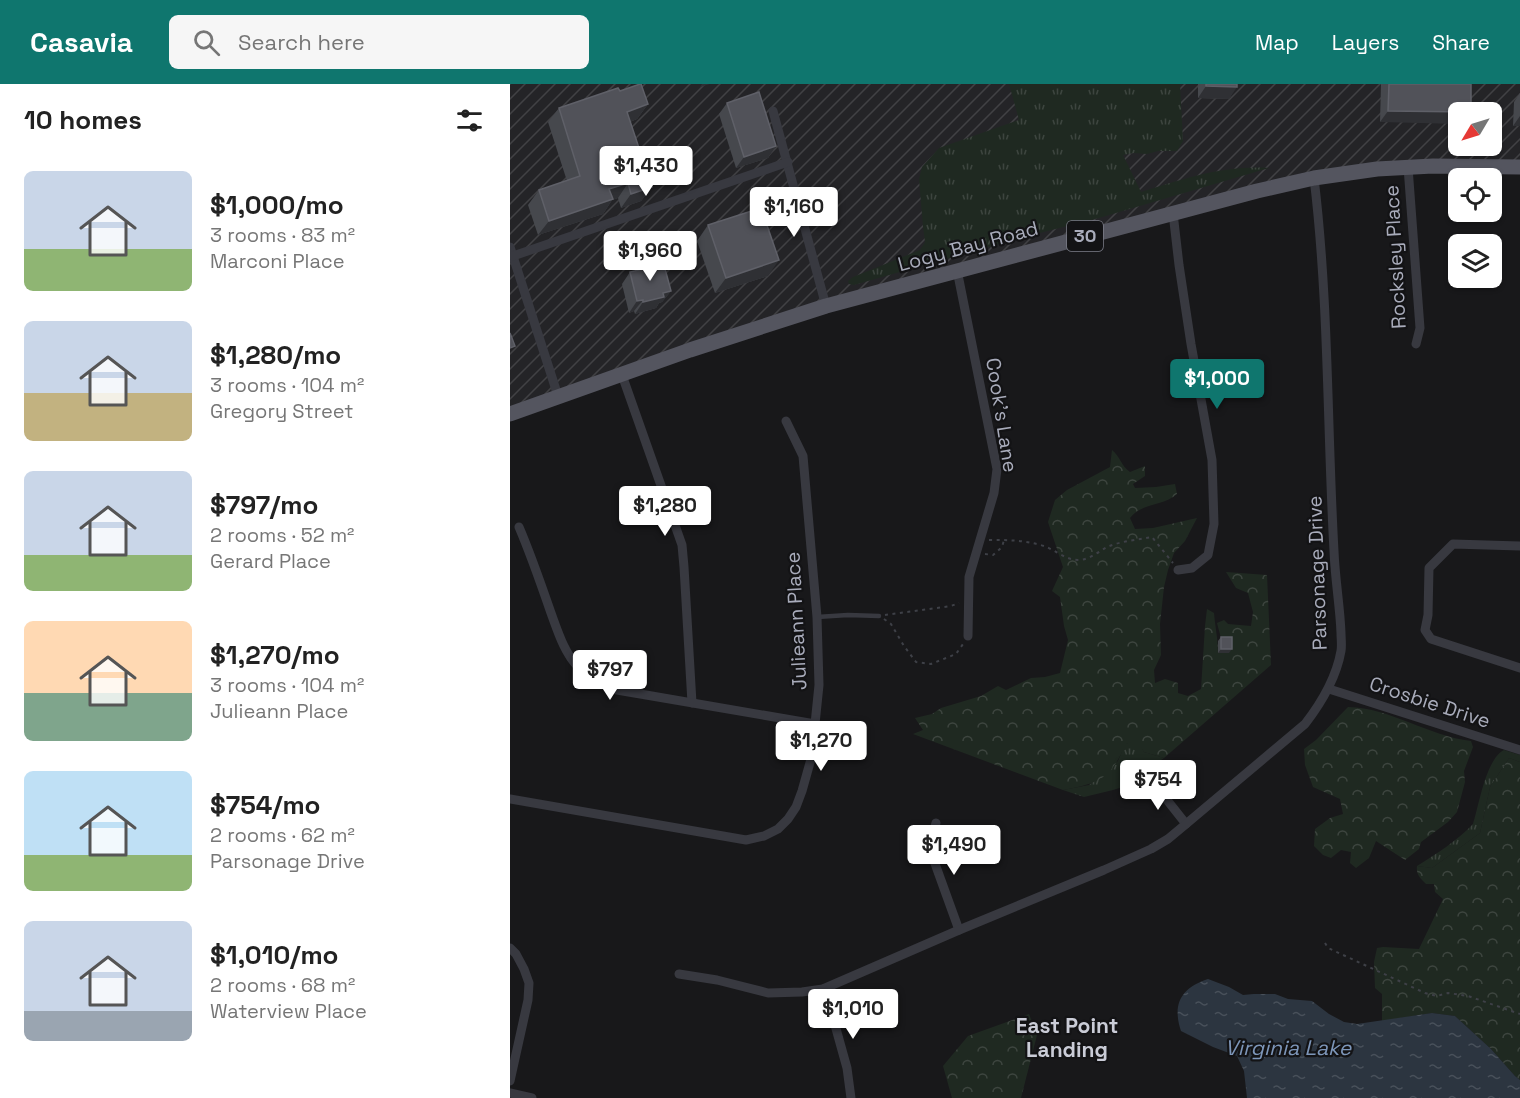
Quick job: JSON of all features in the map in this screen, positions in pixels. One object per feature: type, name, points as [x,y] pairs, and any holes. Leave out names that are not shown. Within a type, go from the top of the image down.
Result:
[{"type":"main road","name":"Logy Bay Road","points":[[510,414],[690,350],[826,306],[1257,191],[1314,178],[1377,169],[1520,166]]},
{"type":"street","points":[[773,111],[826,306]]},
{"type":"street","points":[[558,396],[512,252],[788,162]]},
{"type":"street","name":"Rocksley Place","points":[[1408,167],[1420,328],[1416,344]]},
{"type":"street","name":"Parsonage Drive","points":[[679,974],[717,980],[768,993],[823,989],[1151,849],[1186,825],[1305,724],[1329,689],[1341,650],[1334,552],[1324,292],[1314,178]]},
{"type":"street","points":[[1173,213],[1191,344],[1212,460],[1214,524],[1208,555],[1192,568],[1178,570]]},
{"type":"street","name":"Cook's Lane","points":[[957,270],[997,470],[994,493],[969,577],[968,636]]},
{"type":"street","points":[[622,375],[682,545],[692,703]]},
{"type":"street","name":"Julieann Place","points":[[510,799],[746,840],[764,836],[778,829],[788,819],[796,807],[811,759],[819,685],[817,617],[803,456],[786,422]]},
{"type":"street","points":[[519,527],[568,654],[590,677],[617,690],[815,724]]},
{"type":"street","points":[[1520,546],[1454,544],[1429,568],[1428,615],[1425,630],[1431,639],[1520,668]]},
{"type":"street","name":"Crosbie Drive","points":[[1329,689],[1520,750]]},
{"type":"street","points":[[1152,782],[1186,825]]},
{"type":"street","points":[[936,823],[929,847],[959,930]]},
{"type":"street","points":[[510,948],[516,954],[529,982],[528,1000],[510,1081]]},
{"type":"street","points":[[823,989],[847,1068],[851,1098]]},
{"type":"street","points":[[510,1093],[532,1098]]},
{"type":"lane","points":[[817,617],[879,616]]},
{"type":"path","points":[[980,539],[1025,540],[1078,560],[1119,543],[1152,537],[1178,570]]},
{"type":"path","points":[[977,551],[993,555],[1002,547],[1004,539]]},
{"type":"path","points":[[879,616],[951,606],[969,599]]},
{"type":"path","points":[[879,616],[891,624],[916,663],[931,664],[956,654],[968,636]]},
{"type":"path","points":[[1325,943],[1328,948],[1425,993],[1437,996],[1448,993],[1468,996],[1520,1014]]},
{"type":"shaded area","points":[[510,84],[1520,84],[1520,167],[1377,169],[957,270],[510,414]]},
{"type":"green space","points":[[1009,84],[1096,84],[1097,86],[1099,84],[1180,84],[1183,141],[1177,151],[1123,155],[1141,192],[1220,171],[1269,168],[1099,218],[854,285],[849,284],[848,281],[853,277],[920,250],[925,242],[919,179],[922,167],[939,148],[1019,120]]},
{"type":"green space","points":[[1112,450],[1130,472],[1145,466],[1145,476],[1133,484],[1135,488],[1175,484],[1177,494],[1172,498],[1146,507],[1130,518],[1135,529],[1153,528],[1197,518],[1185,541],[1174,553],[1168,570],[1160,624],[1161,655],[1154,670],[1155,683],[1165,679],[1178,683],[1178,693],[1188,696],[1201,689],[1207,609],[1214,613],[1218,653],[1221,638],[1217,623],[1224,620],[1228,624],[1251,626],[1253,612],[1248,593],[1236,588],[1226,572],[1267,575],[1271,665],[1164,758],[1144,752],[1137,741],[1126,744],[1115,765],[1102,778],[1086,785],[1063,790],[913,734],[923,730],[915,718],[981,696],[998,686],[1006,690],[1031,678],[1060,673],[1068,640],[1060,597],[1052,591],[1063,567],[1048,522],[1055,500],[1067,490],[1110,467]]},
{"type":"green space","points":[[1348,707],[1379,712],[1440,734],[1471,741],[1473,747],[1464,771],[1465,782],[1457,812],[1448,822],[1421,842],[1419,849],[1405,860],[1376,841],[1369,858],[1356,868],[1350,863],[1351,852],[1341,850],[1331,858],[1323,855],[1314,846],[1315,829],[1330,818],[1343,814],[1340,799],[1313,787],[1305,765],[1304,749]]},
{"type":"green space","points":[[1138,740],[1144,752],[1164,758],[1138,782],[1084,797],[1063,790],[1089,785],[1118,761],[1125,744]]},
{"type":"green space","points":[[1504,750],[1520,755],[1520,762],[1509,758],[1490,787],[1480,833],[1432,868],[1417,866],[1453,842],[1473,824],[1488,772],[1492,763]]},
{"type":"green space","points":[[1509,758],[1520,762],[1520,1080],[1455,1016],[1432,1013],[1382,1021],[1382,994],[1375,988],[1374,962],[1377,948],[1419,949],[1443,899],[1435,892],[1434,884],[1426,884],[1420,878],[1417,866],[1432,868],[1480,833],[1490,787]]},
{"type":"green space","points":[[1029,1014],[1037,1035],[1021,1098],[952,1098],[943,1066],[968,1036]]},
{"type":"water","name":"Virginia Lake","points":[[1208,979],[1243,995],[1275,994],[1288,999],[1312,1001],[1344,1022],[1357,1024],[1432,1013],[1455,1016],[1520,1080],[1520,1098],[1247,1098],[1244,1071],[1237,1056],[1181,1031],[1178,1021],[1178,1005],[1181,998],[1191,987]]},
{"type":"building","points":[[641,84],[648,104],[627,112],[652,187],[631,194],[628,183],[609,189],[613,199],[549,221],[539,190],[580,176],[559,108],[618,88],[620,91]]},
{"type":"building","points":[[1206,84],[1237,84],[1237,87],[1206,86]]},
{"type":"building","points":[[1389,84],[1471,84],[1471,102],[1448,102],[1448,112],[1388,111]]},
{"type":"building","points":[[759,92],[776,146],[744,157],[727,103]]},
{"type":"building","points":[[761,208],[779,260],[726,278],[708,225]]},
{"type":"building","points":[[655,263],[656,267],[664,265],[671,291],[663,293],[664,297],[643,302],[643,300],[637,301],[630,272],[639,270],[638,267]]},
{"type":"building","points":[[510,333],[515,346],[510,348]]},
{"type":"building","points":[[1221,637],[1232,637],[1232,649],[1221,649]]},
{"type":"district","name":"East Point Landing","points":[[1067,1038]]}]
